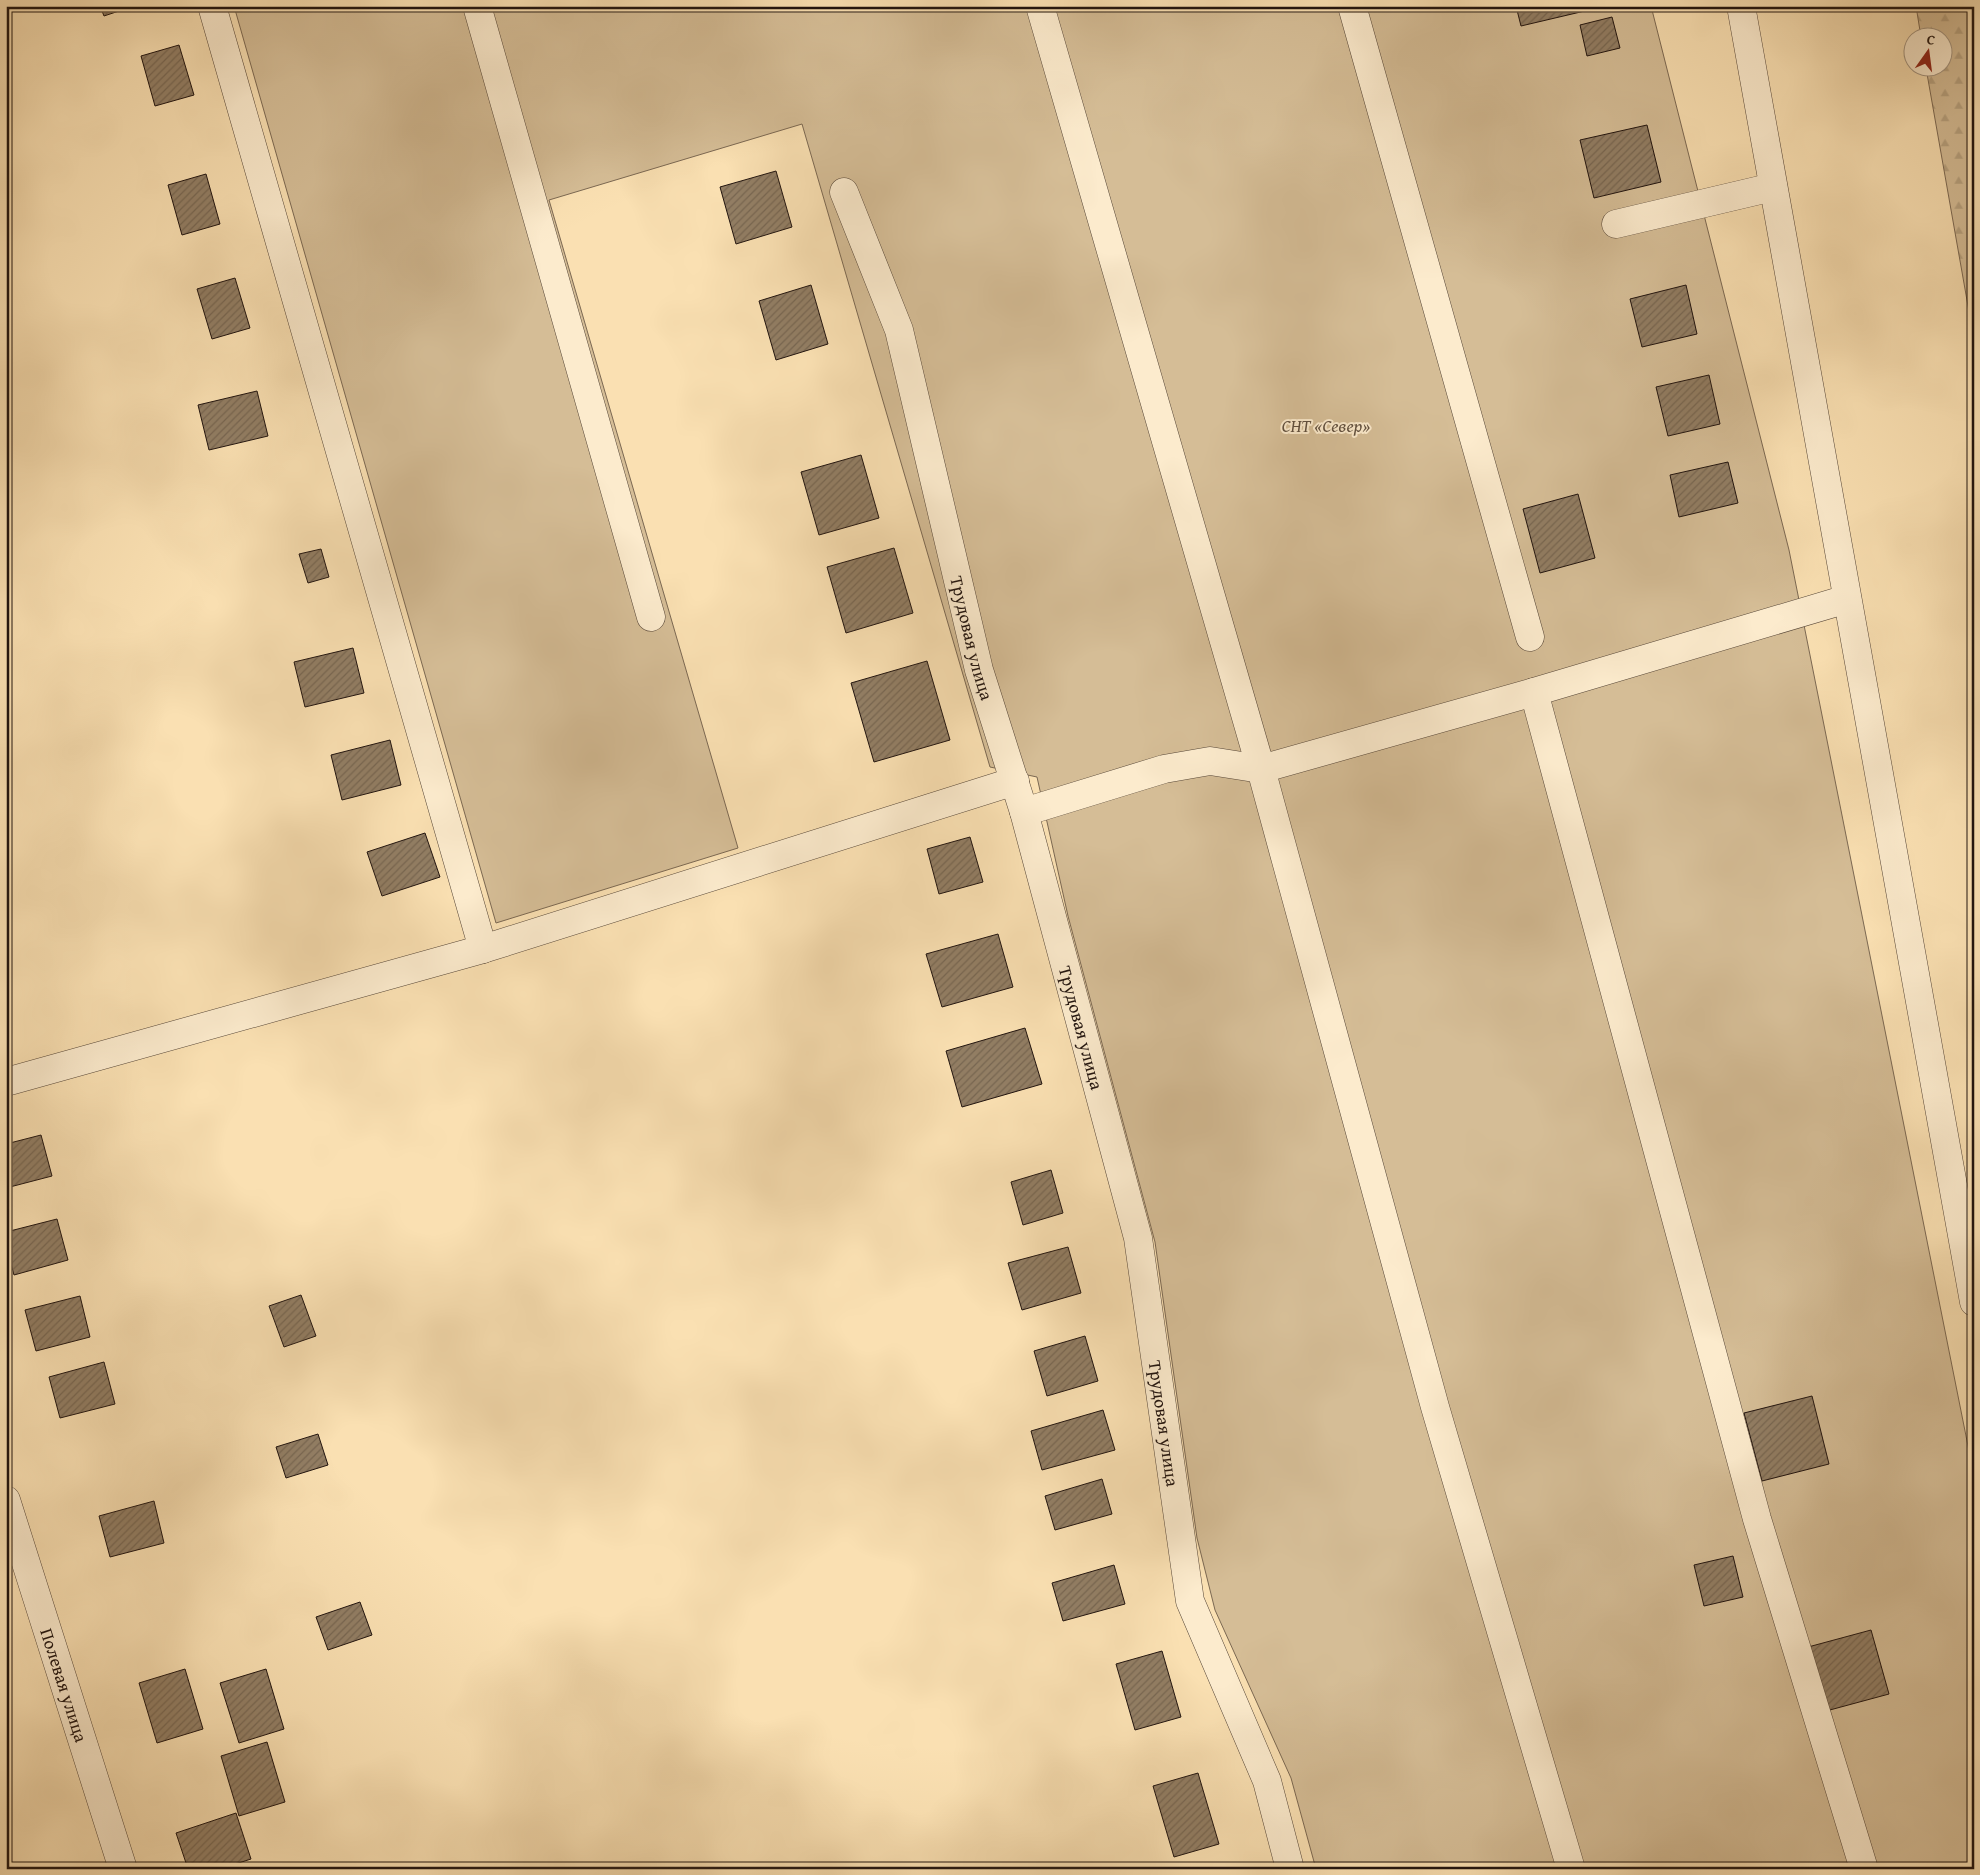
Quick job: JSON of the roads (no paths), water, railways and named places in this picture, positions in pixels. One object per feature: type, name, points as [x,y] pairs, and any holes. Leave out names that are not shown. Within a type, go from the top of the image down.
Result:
[{"type":"street","points":[[212,6],[484,948]]},
{"type":"street","points":[[477,6],[651,617]]},
{"type":"street","points":[[1040,6],[1261,769],[1435,1408],[1571,1869]]},
{"type":"street","points":[[1352,6],[1530,638]]},
{"type":"street","points":[[1740,6],[1974,1302]]},
{"type":"street","points":[[1616,224],[1773,187]]},
{"type":"street","name":"Трудовая улица","points":[[844,192],[899,330],[979,670],[1024,812],[1138,1238],[1190,1601],[1267,1781],[1290,1869]]},
{"type":"street","points":[[1024,812],[1164,769],[1210,761],[1261,769],[1534,692],[1847,599]]},
{"type":"street","points":[[1534,692],[1757,1519],[1864,1869]]},
{"type":"street","points":[[6,1082],[484,948],[1015,781]]},
{"type":"street","name":"Полевая улица","points":[[6,1500],[123,1869]]},
{"type":"park label","name":"СНТ «Север»","points":[[1326,425]]}]
